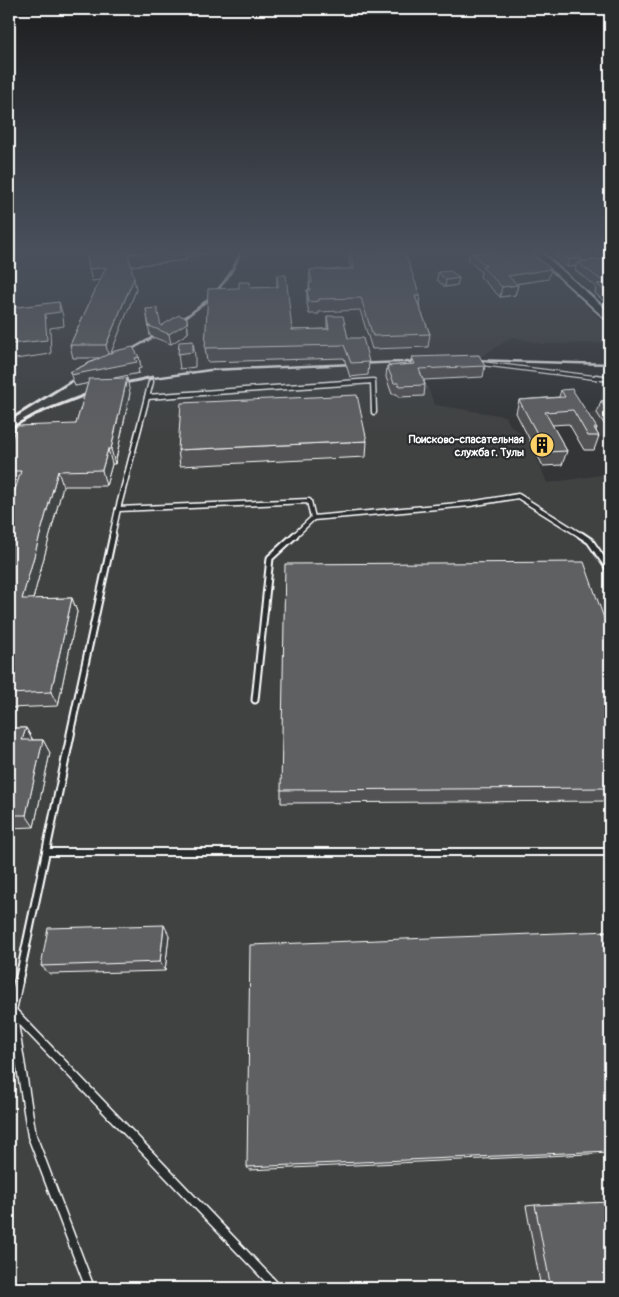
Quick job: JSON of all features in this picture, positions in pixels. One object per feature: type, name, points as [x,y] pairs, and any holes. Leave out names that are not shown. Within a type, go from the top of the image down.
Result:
[{"type":"lane","points":[[467,363],[594,380],[610,379]]},
{"type":"lane","points":[[147,397],[373,381],[374,412]]},
{"type":"lane","points":[[90,1288],[32,1136],[12,1010],[118,509],[150,382]]},
{"type":"lane","points":[[255,700],[270,558],[313,518],[470,504],[518,496],[550,514],[590,542],[610,570]]},
{"type":"lane","points":[[118,509],[309,501],[313,518]]},
{"type":"lane","points":[[46,852],[610,852]]},
{"type":"lane","points":[[12,1010],[276,1288]]},
{"type":"shaded area","points":[[9,314],[595,314],[610,329],[610,343],[541,344],[513,337],[482,356],[415,358],[435,405],[505,416],[511,426],[529,439],[547,483],[601,475],[610,457],[610,1288],[9,1288]]},
{"type":"shaded area","points":[[602,383],[610,384],[610,456],[590,413],[599,412]]},
{"type":"building","points":[[9,314],[49,314],[45,314],[47,340],[10,344],[9,362]]},
{"type":"building","points":[[85,314],[119,314],[106,345],[70,345]]},
{"type":"building","points":[[147,314],[158,314],[161,326],[179,315],[187,318],[187,323],[169,334],[149,326]]},
{"type":"building","points":[[207,314],[290,314],[292,330],[329,329],[327,316],[343,316],[348,338],[363,338],[369,362],[351,363],[344,345],[205,348]]},
{"type":"building","points":[[366,314],[422,314],[430,334],[373,336]]},
{"type":"building","points":[[193,341],[193,352],[178,354],[179,342]]},
{"type":"building","points":[[133,347],[139,357],[135,358],[137,362],[71,375],[70,372],[115,351]]},
{"type":"building","points":[[479,355],[485,366],[419,369],[425,385],[399,386],[398,383],[394,383],[387,366],[415,364],[412,357]]},
{"type":"building","points":[[127,378],[111,449],[108,449],[102,470],[58,471],[22,599],[72,598],[51,692],[9,694],[9,509],[21,471],[9,471],[9,447],[16,426],[76,424],[89,379]]},
{"type":"building","points":[[572,389],[597,428],[594,428],[599,436],[588,436],[573,410],[545,412],[567,451],[547,452],[519,400],[565,397],[561,390]]},
{"type":"building","points":[[357,395],[367,441],[178,450],[181,403]]},
{"type":"building","points":[[601,401],[610,401],[610,415]]},
{"type":"building","points":[[584,562],[610,635],[610,788],[281,790],[285,564]]},
{"type":"building","points":[[9,728],[26,728],[22,740],[43,740],[26,815],[9,815]]},
{"type":"building","points":[[164,925],[160,962],[41,966],[48,928]]},
{"type":"building","points":[[610,931],[610,1151],[247,1167],[250,945]]},
{"type":"building","points":[[610,1202],[610,1288],[551,1288],[535,1205]]},
{"type":"railway","points":[[121,355],[191,314]]},
{"type":"railway","points":[[468,360],[610,364]]},
{"type":"railway","points":[[147,379],[210,370],[426,361]]},
{"type":"railway","points":[[76,379],[86,373]]},
{"type":"railway","points":[[9,420],[78,377]]},
{"type":"railway","points":[[115,385],[153,377]]},
{"type":"railway","points":[[9,429],[36,414],[98,390]]},
{"type":"place","name":"Поисково-спасательная служба г. Тулы","points":[[542,445]]}]
